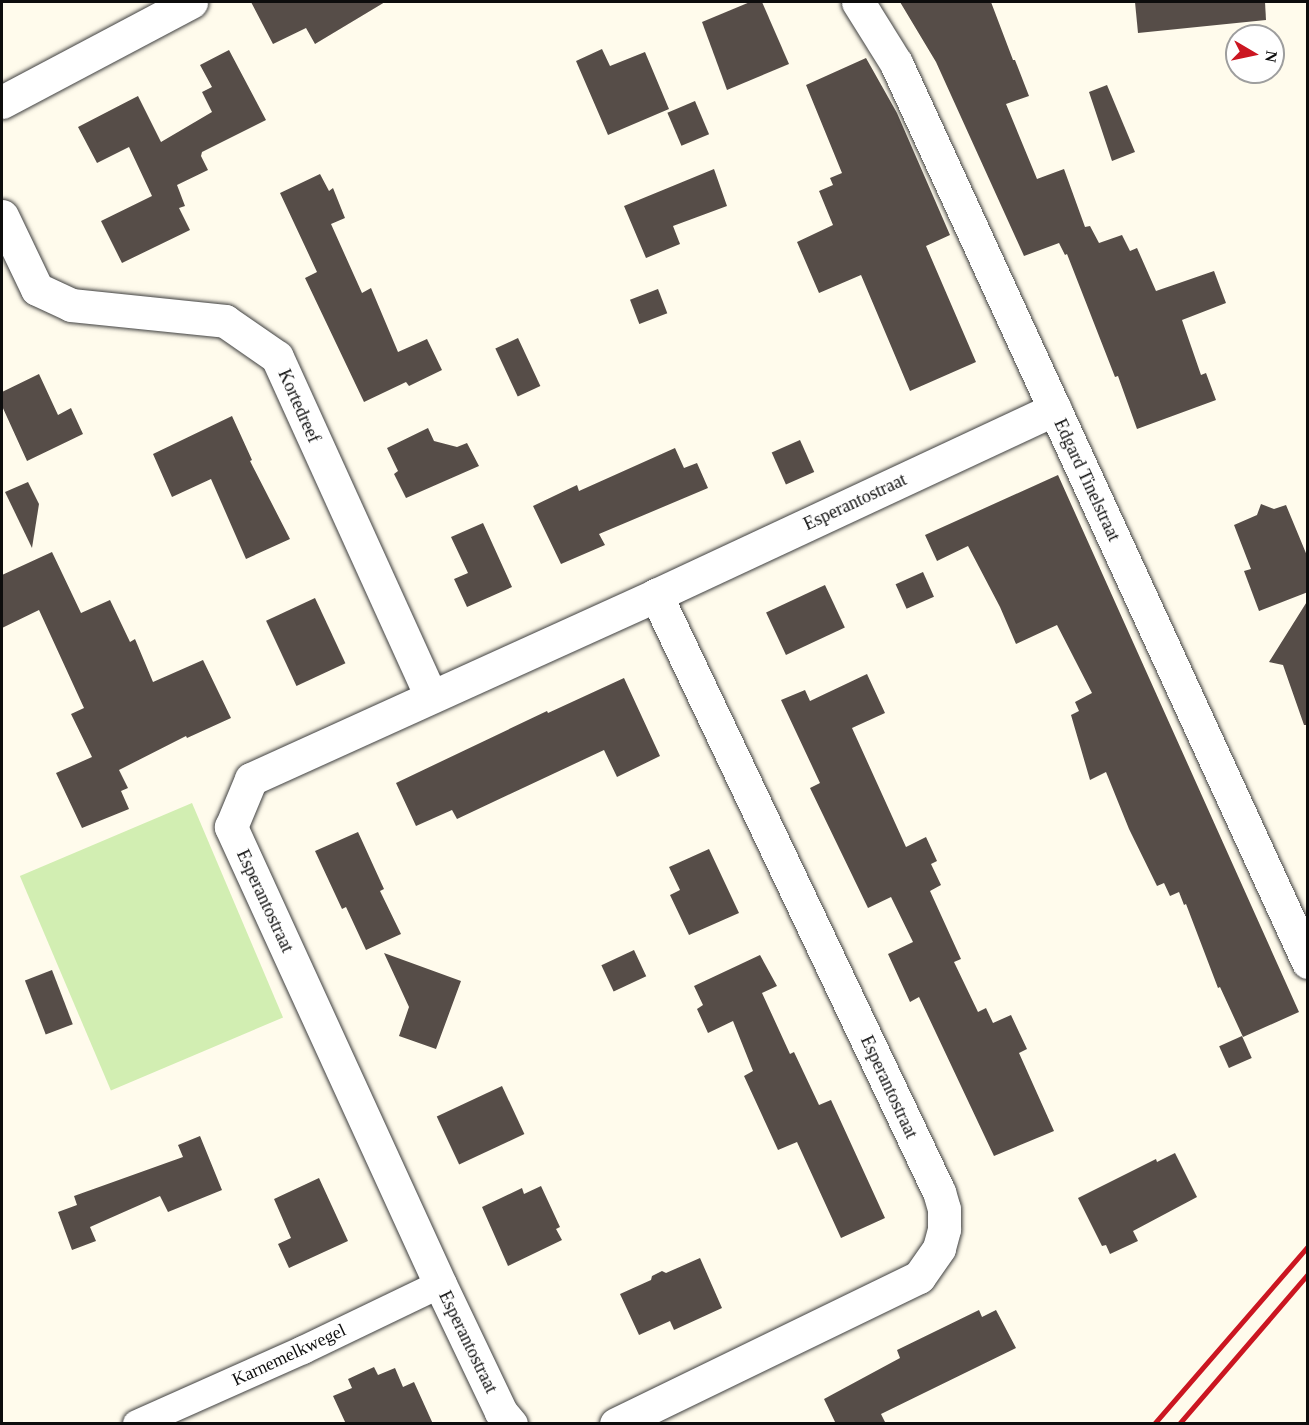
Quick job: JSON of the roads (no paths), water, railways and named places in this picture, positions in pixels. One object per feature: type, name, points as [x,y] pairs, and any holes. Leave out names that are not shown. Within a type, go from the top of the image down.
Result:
[{"type":"street","points":[[2,102],[191,2]]},
{"type":"street","name":"Edgard Tinelstraat","points":[[858,2],[896,63],[1308,962]]},
{"type":"street","name":"Kortedreef","points":[[2,216],[37,289],[71,305],[225,321],[277,357],[431,696]]},
{"type":"street","name":"Esperantostraat","points":[[511,1424],[501,1412],[440,1284],[231,827],[251,779],[656,595],[1055,409]]},
{"type":"street","name":"Esperantostraat","points":[[616,1424],[918,1276],[939,1248],[944,1230],[944,1209],[939,1192],[656,595]]},
{"type":"street","name":"Karnemelkwegel","points":[[137,1424],[293,1354],[440,1284]]},
{"type":"railway","points":[[1154,1424],[1308,1246]]},
{"type":"railway","points":[[1179,1424],[1308,1274]]}]
